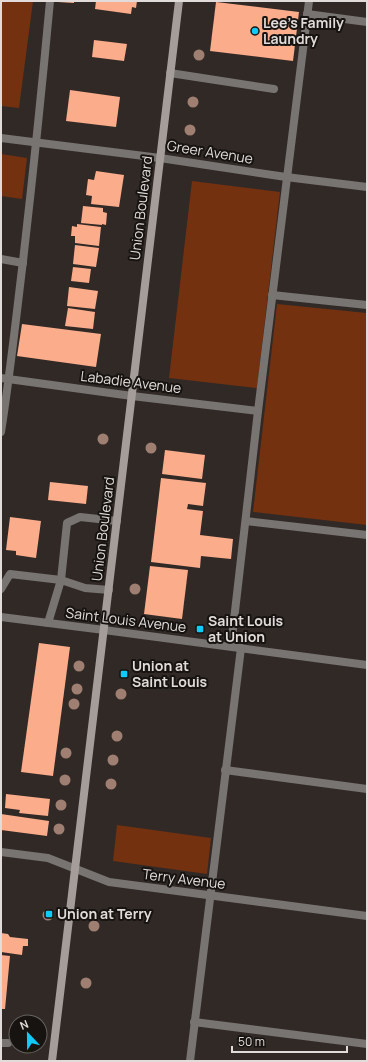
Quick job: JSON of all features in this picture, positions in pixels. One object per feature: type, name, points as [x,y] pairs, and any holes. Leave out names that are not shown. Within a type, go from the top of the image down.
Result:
[{"type":"main road","name":"Union Boulevard","points":[[52,1061],[179,1]]},
{"type":"street","points":[[1,432],[5,379],[23,263],[50,1]]},
{"type":"street","points":[[232,646],[258,410],[309,1]]},
{"type":"street","points":[[307,14],[367,22]]},
{"type":"street","points":[[170,73],[274,89]]},
{"type":"street","name":"Greer Avenue","points":[[1,138],[160,158],[286,177],[367,187]]},
{"type":"street","points":[[1,259],[23,263]]},
{"type":"street","points":[[272,295],[367,305]]},
{"type":"street","name":"Labadie Avenue","points":[[5,379],[132,396],[258,410]]},
{"type":"street","points":[[48,623],[61,580],[67,523],[80,517],[117,521]]},
{"type":"street","points":[[246,521],[367,535]]},
{"type":"street","points":[[1,589],[10,574],[61,580],[85,588],[109,590]]},
{"type":"street","name":"Saint Louis Avenue","points":[[1,617],[367,664]]},
{"type":"street","points":[[190,1061],[241,648]]},
{"type":"street","points":[[226,770],[367,789]]},
{"type":"street","name":"Terry Avenue","points":[[1,852],[48,858],[109,882],[367,916]]},
{"type":"street","points":[[194,1022],[367,1044]]},
{"type":"shaded area","points":[[1,1],[33,1],[19,108],[1,106]]},
{"type":"shaded area","points":[[1,154],[27,158],[22,199],[1,196]]},
{"type":"shaded area","points":[[192,181],[280,192],[257,388],[169,378]]},
{"type":"shaded area","points":[[277,304],[367,313],[367,525],[253,512]]},
{"type":"shaded area","points":[[117,825],[211,838],[207,874],[113,861]]},
{"type":"building","points":[[74,1],[74,3],[58,2]]},
{"type":"building","points":[[96,1],[137,1],[136,8],[132,7],[131,14],[95,9]]},
{"type":"building","name":"Lee's Family Laundry","points":[[216,2],[299,12],[293,61],[210,51]]},
{"type":"building","points":[[94,40],[127,44],[124,61],[92,57]]},
{"type":"building","points":[[70,90],[120,97],[116,127],[66,121]]},
{"type":"building","points":[[96,171],[124,175],[119,207],[91,204],[92,196],[86,195],[88,179],[94,180]]},
{"type":"building","points":[[83,206],[103,208],[103,212],[107,213],[106,225],[81,223]]},
{"type":"building","points":[[77,224],[101,227],[99,246],[75,243],[75,236],[71,236],[72,226],[77,227]]},
{"type":"building","points":[[75,245],[99,248],[96,267],[73,264]]},
{"type":"building","points":[[73,267],[91,269],[89,283],[71,281]]},
{"type":"building","points":[[69,287],[98,291],[95,309],[67,306]]},
{"type":"building","points":[[68,308],[95,312],[93,329],[65,326]]},
{"type":"building","points":[[22,324],[101,334],[96,367],[17,356]]},
{"type":"building","points":[[165,450],[205,455],[202,479],[162,474]]},
{"type":"building","points":[[161,478],[206,483],[203,506],[188,504],[187,509],[203,511],[200,535],[233,539],[231,559],[201,556],[200,568],[151,562]]},
{"type":"building","points":[[50,482],[88,486],[86,504],[48,500]]},
{"type":"building","points":[[10,517],[41,521],[36,558],[16,555],[16,551],[6,550]]},
{"type":"building","points":[[150,566],[188,570],[182,619],[144,614]]},
{"type":"building","points":[[39,643],[70,647],[53,776],[21,772]]},
{"type":"building","points":[[6,794],[50,799],[48,816],[19,813],[20,810],[5,808]]},
{"type":"building","points":[[1,814],[49,821],[47,836],[1,830]]},
{"type":"building","points":[[1,933],[8,934],[10,937],[28,939],[28,946],[23,946],[22,955],[1,952]]},
{"type":"building","points":[[1,955],[10,956],[5,1009],[1,1009]]},
{"type":"place","name":"Lee's Family Laundry","points":[[255,31]]},
{"type":"place","name":"Saint Louis at Union","points":[[200,629]]},
{"type":"place","name":"Union at Saint Louis","points":[[124,674]]},
{"type":"place","name":"Union at Terry","points":[[49,914]]}]
